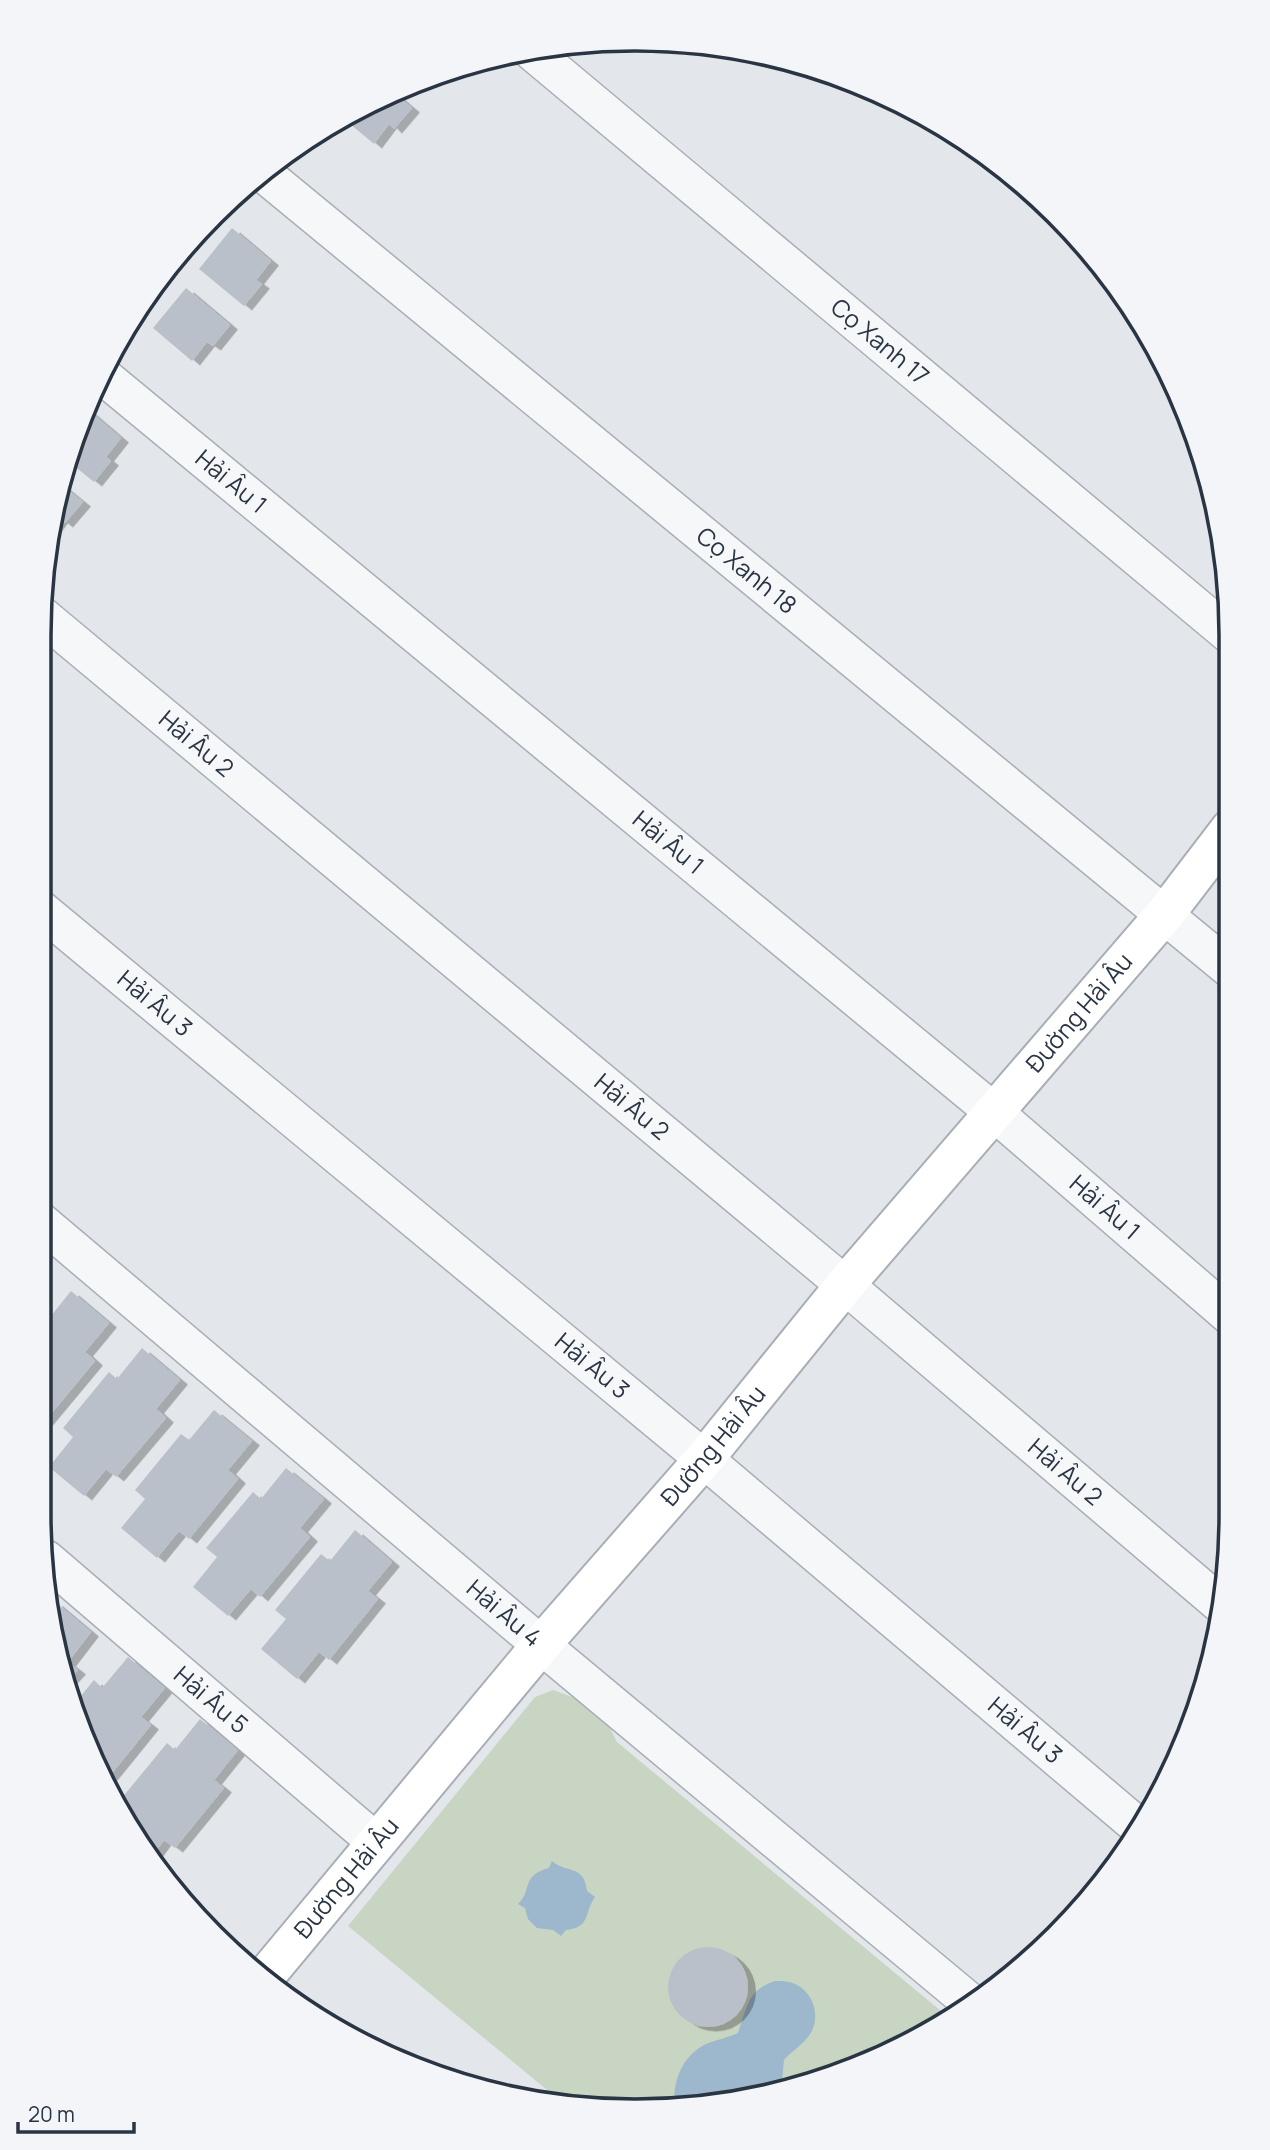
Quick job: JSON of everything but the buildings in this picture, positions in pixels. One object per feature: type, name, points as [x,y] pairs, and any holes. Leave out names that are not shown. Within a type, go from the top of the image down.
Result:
[{"type":"street","name":"Cọ Xanh 17","points":[[541,59],[1219,626]]},
{"type":"street","name":"Cọ Xanh 18","points":[[270,179],[1219,960]]},
{"type":"street","name":"Hải Âu 1","points":[[109,381],[995,1113],[1219,1306]]},
{"type":"street","name":"Hải Âu 2","points":[[51,623],[845,1284],[1213,1598]]},
{"type":"street","name":"Đường Hải Âu","points":[[270,1971],[541,1645],[704,1458],[845,1284],[1165,914],[1219,843]]},
{"type":"street","name":"Hải Âu 3","points":[[51,918],[704,1458],[1132,1821]]},
{"type":"street","name":"Hải Âu 4","points":[[51,1230],[541,1645],[965,1998]]},
{"type":"street","name":"Hải Âu 5","points":[[53,1565],[376,1842]]},
{"type":"green space","points":[[553,1690],[586,1702],[603,1715],[617,1742],[942,2012],[859,2055],[823,2068],[749,2088],[673,2098],[635,2099],[550,2093],[348,1926],[535,1697]]},
{"type":"water","points":[[552,1861],[579,1873],[587,1891],[595,1897],[583,1923],[574,1929],[566,1930],[561,1936],[553,1930],[537,1928],[528,1919],[525,1908],[518,1904],[530,1879],[549,1868]]},
{"type":"water","points":[[784,1981],[797,1985],[809,1995],[814,2009],[812,2031],[784,2060],[782,2080],[749,2088],[675,2098],[677,2078],[685,2062],[706,2044],[738,2033],[749,2001],[766,1985]]}]
